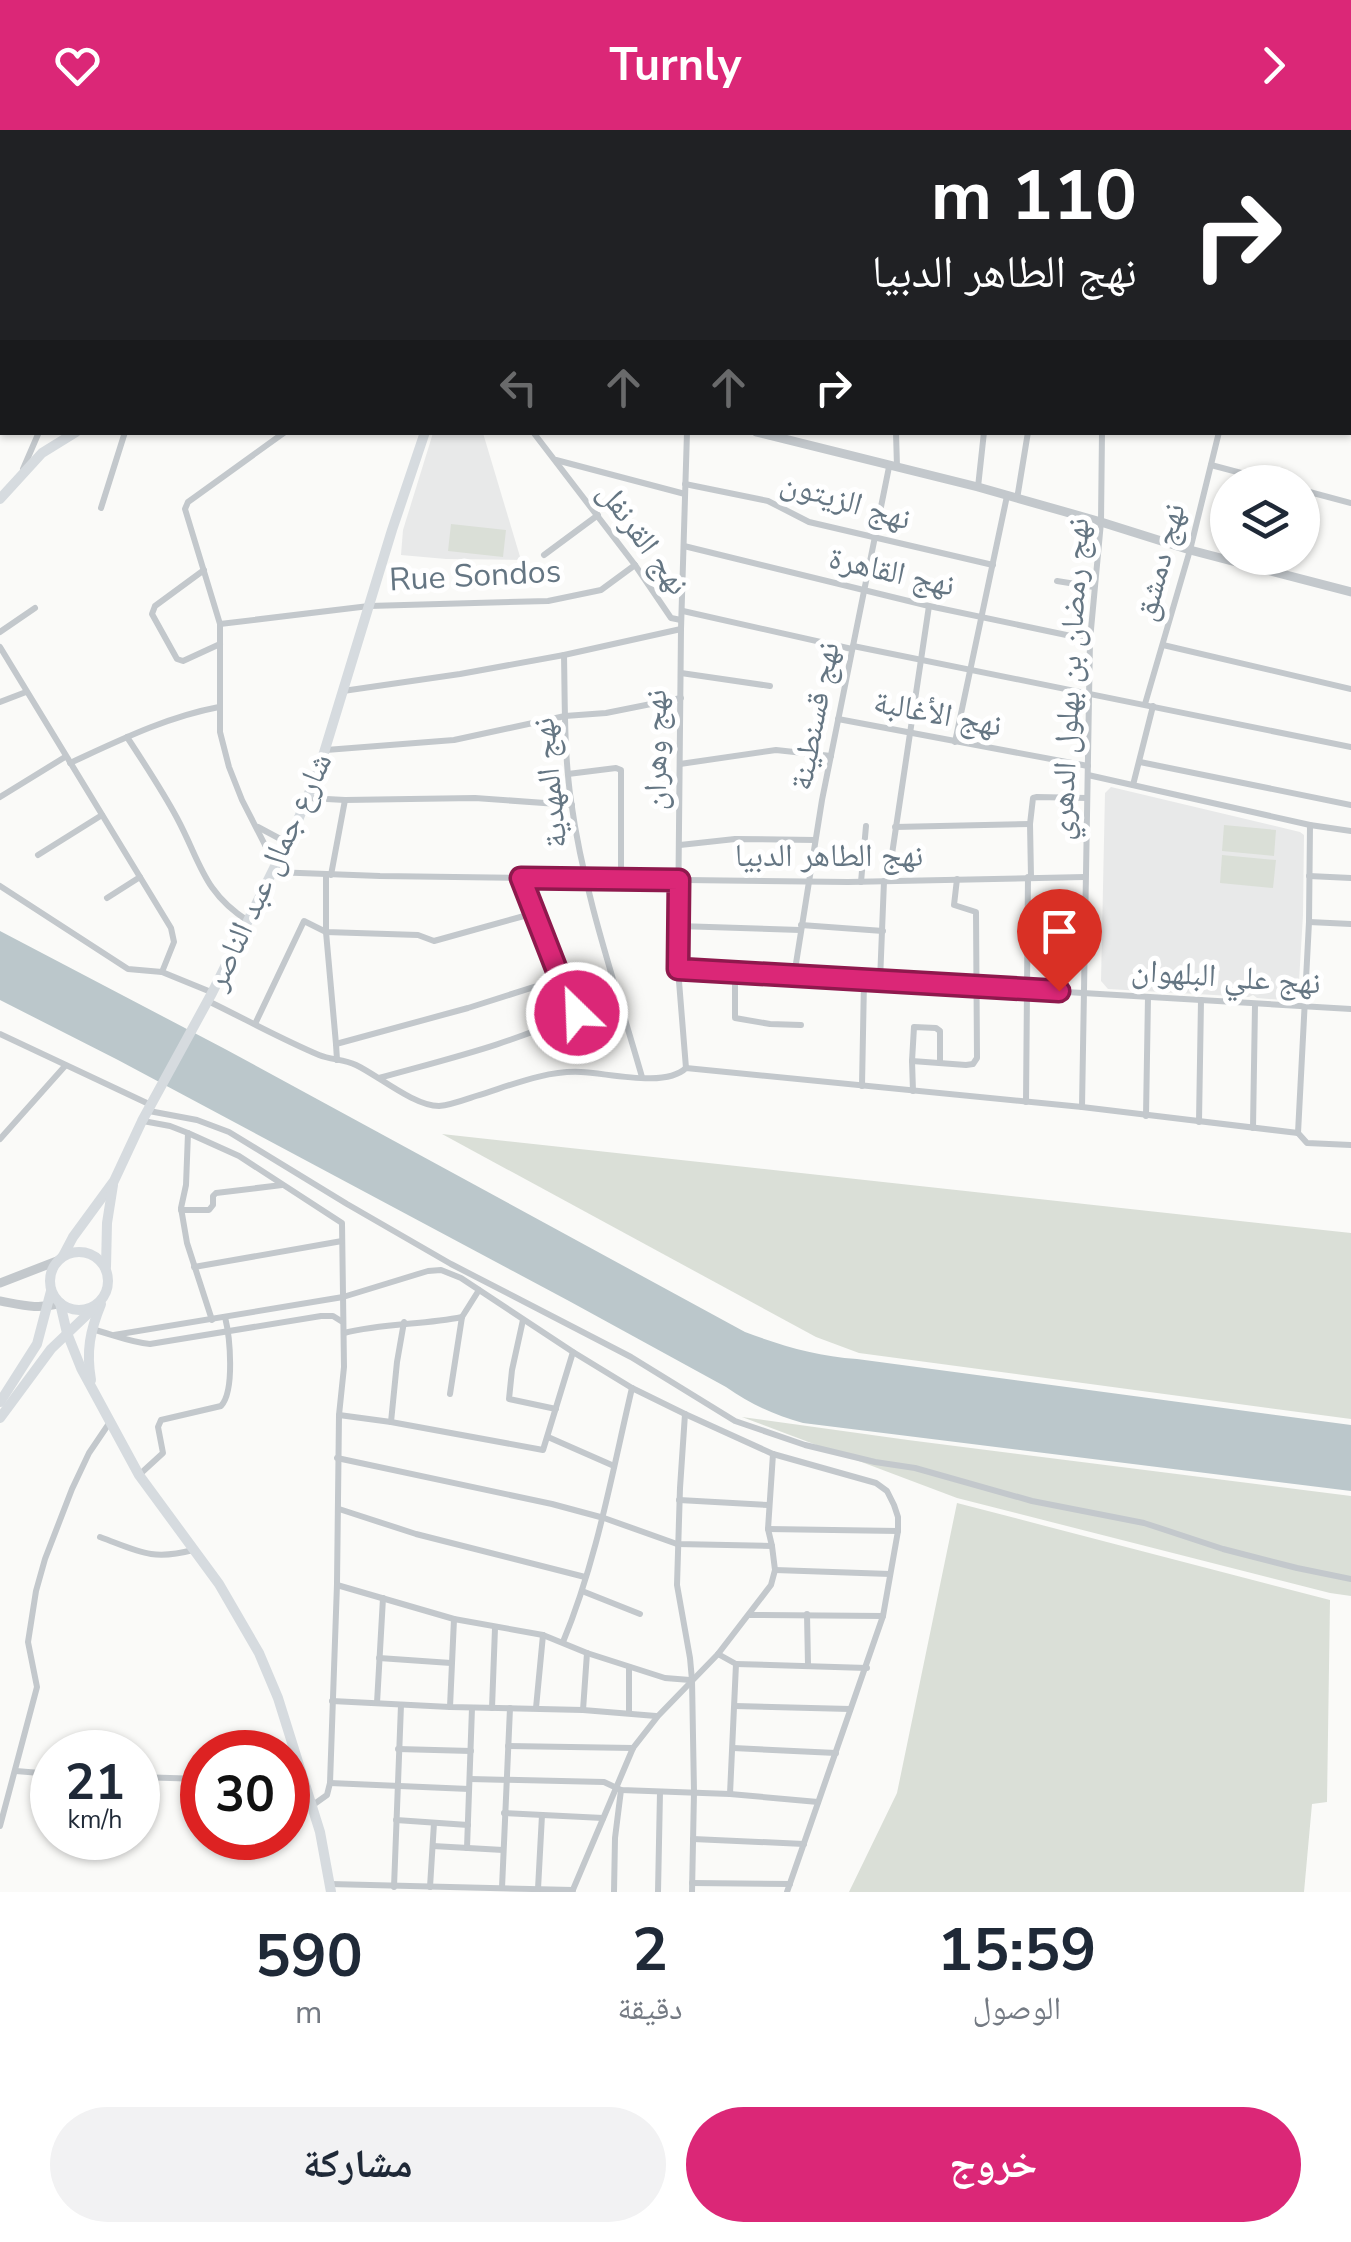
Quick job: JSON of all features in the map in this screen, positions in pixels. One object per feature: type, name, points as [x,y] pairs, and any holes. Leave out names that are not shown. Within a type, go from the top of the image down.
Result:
[{"type":"main road","points":[[2,492],[42,453],[71,435]]},
{"type":"main road","name":"شارع جمال عبد الناصر","points":[[114,1181],[249,921],[307,798],[424,435]]},
{"type":"main road","points":[[0,1402],[38,1344],[51,1292],[50,1278],[114,1181]]},
{"type":"main road","points":[[93,1390],[87,1351],[109,1282],[107,1223],[114,1181]]},
{"type":"main road","points":[[60,1259],[70,1252],[87,1252],[106,1268]]},
{"type":"main road","points":[[51,1292],[60,1304],[81,1368],[139,1475],[234,1608],[259,1653],[288,1730]]},
{"type":"main road","points":[[60,1304],[84,1310],[102,1299]]},
{"type":"main road","points":[[0,1418],[51,1350],[102,1299]]},
{"type":"main road","points":[[310,1799],[330,1888]]},
{"type":"street","points":[[20,474],[38,435]]},
{"type":"street","points":[[102,508],[124,435]]},
{"type":"street","points":[[276,867],[229,767],[220,732],[220,624],[185,513],[188,502],[281,435]]},
{"type":"street","name":"نهج القرنفل","points":[[535,435],[672,618],[682,620]]},
{"type":"street","name":"نهج وهران","points":[[686,435],[678,969],[686,1068]]},
{"type":"street","points":[[768,435],[978,487],[1190,550],[1351,592]]},
{"type":"street","name":"نهج قسنطينة","points":[[794,976],[815,840],[874,538],[893,467],[896,435]]},
{"type":"street","points":[[978,487],[984,435]]},
{"type":"street","points":[[954,742],[992,565],[1027,435]]},
{"type":"street","name":"نهج رمضان بن بهلول الدهري","points":[[1082,1107],[1090,640],[1101,522],[1102,435]]},
{"type":"street","name":"نهج دمشق","points":[[1211,465],[1218,435]]},
{"type":"street","points":[[554,460],[685,494]]},
{"type":"street","name":"نهج دمشق","points":[[1134,785],[1162,646],[1210,469]]},
{"type":"street","name":"نهج الزيتون","points":[[685,484],[768,501],[810,522],[992,565]]},
{"type":"street","points":[[1320,495],[1351,503]]},
{"type":"street","points":[[544,554],[598,515]]},
{"type":"street","name":"نهج القاهرة","points":[[684,546],[929,606],[1090,640]]},
{"type":"street","name":"Rue Sondos","points":[[220,624],[368,606],[548,600],[601,590],[635,565]]},
{"type":"street","points":[[204,570],[156,606],[152,614],[177,660],[183,661],[220,644]]},
{"type":"street","points":[[1057,582],[1094,587]]},
{"type":"street","points":[[880,981],[886,881],[929,606]]},
{"type":"street","points":[[0,632],[35,608]]},
{"type":"street","points":[[342,691],[564,655],[682,620],[852,647],[1351,747]]},
{"type":"street","points":[[1162,646],[1351,690]]},
{"type":"street","points":[[0,647],[174,936],[162,972]]},
{"type":"street","name":"نهج المهدية","points":[[564,655],[572,805],[586,879],[642,1077]]},
{"type":"street","points":[[681,673],[770,686]]},
{"type":"street","points":[[2,703],[26,692]]},
{"type":"street","points":[[325,750],[454,740],[565,716],[680,698]]},
{"type":"street","points":[[0,797],[68,760],[192,712],[218,707]]},
{"type":"street","name":"نهج الأغالبة","points":[[838,720],[1088,771],[1310,826],[1351,832]]},
{"type":"street","points":[[127,737],[166,799],[210,887],[249,921]]},
{"type":"street","points":[[680,764],[776,750],[831,756]]},
{"type":"street","points":[[1140,762],[1351,804]]},
{"type":"street","points":[[568,774],[621,770],[621,880]]},
{"type":"street","points":[[307,798],[476,798],[572,805]]},
{"type":"street","points":[[1026,1102],[1032,800],[1088,798]]},
{"type":"street","points":[[337,1060],[326,932],[329,875],[346,800]]},
{"type":"street","points":[[38,855],[102,815]]},
{"type":"street","points":[[253,823],[288,843]]},
{"type":"street","points":[[895,826],[1030,824]]},
{"type":"street","points":[[862,882],[866,826]]},
{"type":"street","points":[[1298,1133],[1310,826]]},
{"type":"street","points":[[680,845],[746,839],[815,840]]},
{"type":"street","name":"نهج الطاهر الدبيا","points":[[276,867],[329,875],[621,880],[862,882],[1085,877]]},
{"type":"street","points":[[1310,876],[1351,878]]},
{"type":"street","points":[[108,898],[140,877]]},
{"type":"street","points":[[379,1078],[477,1052],[579,1012],[521,878]]},
{"type":"street","points":[[912,1061],[966,1065],[976,1061],[976,912],[954,905],[957,879]]},
{"type":"street","points":[[0,886],[128,968],[162,972],[208,1002],[324,1058],[358,1066],[436,1106],[562,1073],[674,1076],[686,1068],[1082,1107],[1298,1133],[1307,1142],[1351,1145]]},
{"type":"street","points":[[255,1024],[304,922],[326,932],[418,935],[434,941],[534,913]]},
{"type":"street","points":[[1308,922],[1351,924]]},
{"type":"street","points":[[678,926],[883,931]]},
{"type":"street","name":"نهج علي البلهوان","points":[[678,969],[1351,1009]]},
{"type":"street","points":[[735,973],[736,1018],[801,1025]]},
{"type":"street","points":[[336,1044],[562,978]]},
{"type":"street","points":[[862,1086],[864,981]]},
{"type":"street","points":[[1146,1116],[1148,997]]},
{"type":"street","points":[[1199,1122],[1201,1000]]},
{"type":"street","points":[[1253,1128],[1254,1005]]},
{"type":"street","points":[[912,1091],[914,1027],[940,1031],[940,1063]]},
{"type":"street","points":[[0,1034],[149,1108],[229,1132],[436,1256],[631,1358],[752,1428],[805,1445],[915,1468],[1032,1501],[1144,1523],[1223,1550],[1351,1578]]},
{"type":"street","points":[[0,1140],[66,1066]]},
{"type":"street","points":[[149,1108],[170,1126],[227,1149],[340,1221],[344,1367],[337,1458],[339,1509],[330,1784],[327,1795],[312,1806]]},
{"type":"street","points":[[188,1133],[181,1210],[212,1320]]},
{"type":"street","points":[[181,1210],[209,1210],[213,1196],[218,1193],[284,1185]]},
{"type":"street","points":[[194,1267],[342,1241]]},
{"type":"street","points":[[0,1283],[60,1259]]},
{"type":"street","points":[[114,1335],[343,1297],[436,1270],[451,1273],[632,1388],[773,1454],[876,1483],[886,1491],[898,1517],[898,1530],[883,1616],[788,1888],[692,1888],[692,1680],[677,1592],[686,1414]]},
{"type":"street","points":[[450,1394],[462,1317],[479,1290]]},
{"type":"street","points":[[0,1301],[47,1308],[60,1304]]},
{"type":"street","points":[[91,1329],[122,1340],[150,1344],[321,1316],[333,1316],[342,1322]]},
{"type":"street","points":[[139,1475],[163,1454],[158,1427],[161,1420],[226,1402],[229,1331],[225,1317]]},
{"type":"street","points":[[344,1333],[372,1326],[462,1317]]},
{"type":"street","points":[[524,1320],[509,1400],[556,1409]]},
{"type":"street","points":[[391,1422],[404,1322]]},
{"type":"street","points":[[339,1415],[543,1450],[573,1352]]},
{"type":"street","points":[[563,1642],[604,1518],[632,1388]]},
{"type":"street","points":[[0,1826],[37,1686],[28,1642],[36,1591],[72,1489],[110,1421]]},
{"type":"street","points":[[548,1437],[614,1466]]},
{"type":"street","points":[[330,1888],[572,1891],[633,1748],[718,1654],[771,1585],[774,1570],[768,1505],[773,1454]]},
{"type":"street","points":[[337,1458],[518,1496],[604,1518],[677,1544],[772,1546]]},
{"type":"street","points":[[679,1500],[768,1505]]},
{"type":"street","points":[[339,1509],[416,1534],[585,1577]]},
{"type":"street","points":[[768,1530],[898,1530]]},
{"type":"street","points":[[100,1538],[152,1556],[194,1550]]},
{"type":"street","points":[[774,1570],[890,1574]]},
{"type":"street","points":[[337,1584],[454,1619],[543,1635],[665,1678],[692,1680]]},
{"type":"street","points":[[582,1591],[640,1614]]},
{"type":"street","points":[[377,1704],[383,1598]]},
{"type":"street","points":[[807,1614],[808,1665]]},
{"type":"street","points":[[749,1615],[883,1616]]},
{"type":"street","points":[[450,1708],[454,1619]]},
{"type":"street","points":[[492,1708],[495,1628]]},
{"type":"street","points":[[536,1708],[543,1635]]},
{"type":"street","points":[[583,1710],[587,1653]]},
{"type":"street","points":[[718,1654],[736,1664],[867,1668]]},
{"type":"street","points":[[379,1658],[451,1663]]},
{"type":"street","points":[[730,1794],[736,1664]]},
{"type":"street","points":[[628,1713],[629,1666]]},
{"type":"street","points":[[332,1701],[658,1716]]},
{"type":"street","points":[[394,1887],[401,1705]]},
{"type":"street","points":[[735,1706],[850,1709]]},
{"type":"street","points":[[467,1848],[472,1708]]},
{"type":"street","points":[[502,1888],[510,1708]]},
{"type":"street","points":[[508,1746],[633,1748]]},
{"type":"street","points":[[733,1748],[836,1753]]},
{"type":"street","points":[[398,1750],[471,1750]]},
{"type":"street","points":[[16,1770],[30,1772]]},
{"type":"street","points":[[470,1778],[604,1782],[618,1789],[818,1802]]},
{"type":"street","points":[[330,1784],[470,1789]]},
{"type":"street","points":[[614,1892],[618,1789]]},
{"type":"street","points":[[658,1892],[660,1792]]},
{"type":"street","points":[[504,1814],[604,1818]]},
{"type":"street","points":[[538,1889],[542,1815]]},
{"type":"street","points":[[396,1820],[468,1825]]},
{"type":"street","points":[[430,1887],[434,1823]]},
{"type":"street","points":[[693,1839],[804,1844]]},
{"type":"street","points":[[432,1846],[503,1850]]},
{"type":"shaded area","points":[[432,435],[484,435],[521,560],[401,555],[403,530]]},
{"type":"shaded area","points":[[451,524],[506,530],[503,557],[448,551]]},
{"type":"shaded area","points":[[1111,787],[1304,835],[1296,1001],[1253,995],[1108,989],[1101,981],[1105,793]]},
{"type":"shaded area","points":[[1224,825],[1276,830],[1274,856],[1222,851]]},
{"type":"shaded area","points":[[1222,855],[1276,860],[1273,888],[1220,883]]},
{"type":"shaded area","points":[[0,931],[745,1332],[828,1355],[1351,1425],[1351,1491],[803,1423],[772,1413],[0,1000]]},
{"type":"shaded area","points":[[442,1134],[1351,1233],[1351,1419],[859,1353],[816,1337]]},
{"type":"shaded area","points":[[742,1417],[1351,1496],[1351,1596],[957,1498]]},
{"type":"shaded area","points":[[957,1503],[1330,1600],[1327,1802],[1312,1804],[1304,1892],[849,1892],[897,1793]]},
{"type":"route","points":[[577,1013],[580,1010],[556,968],[521,878],[679,880],[678,969],[1059,991]]}]
